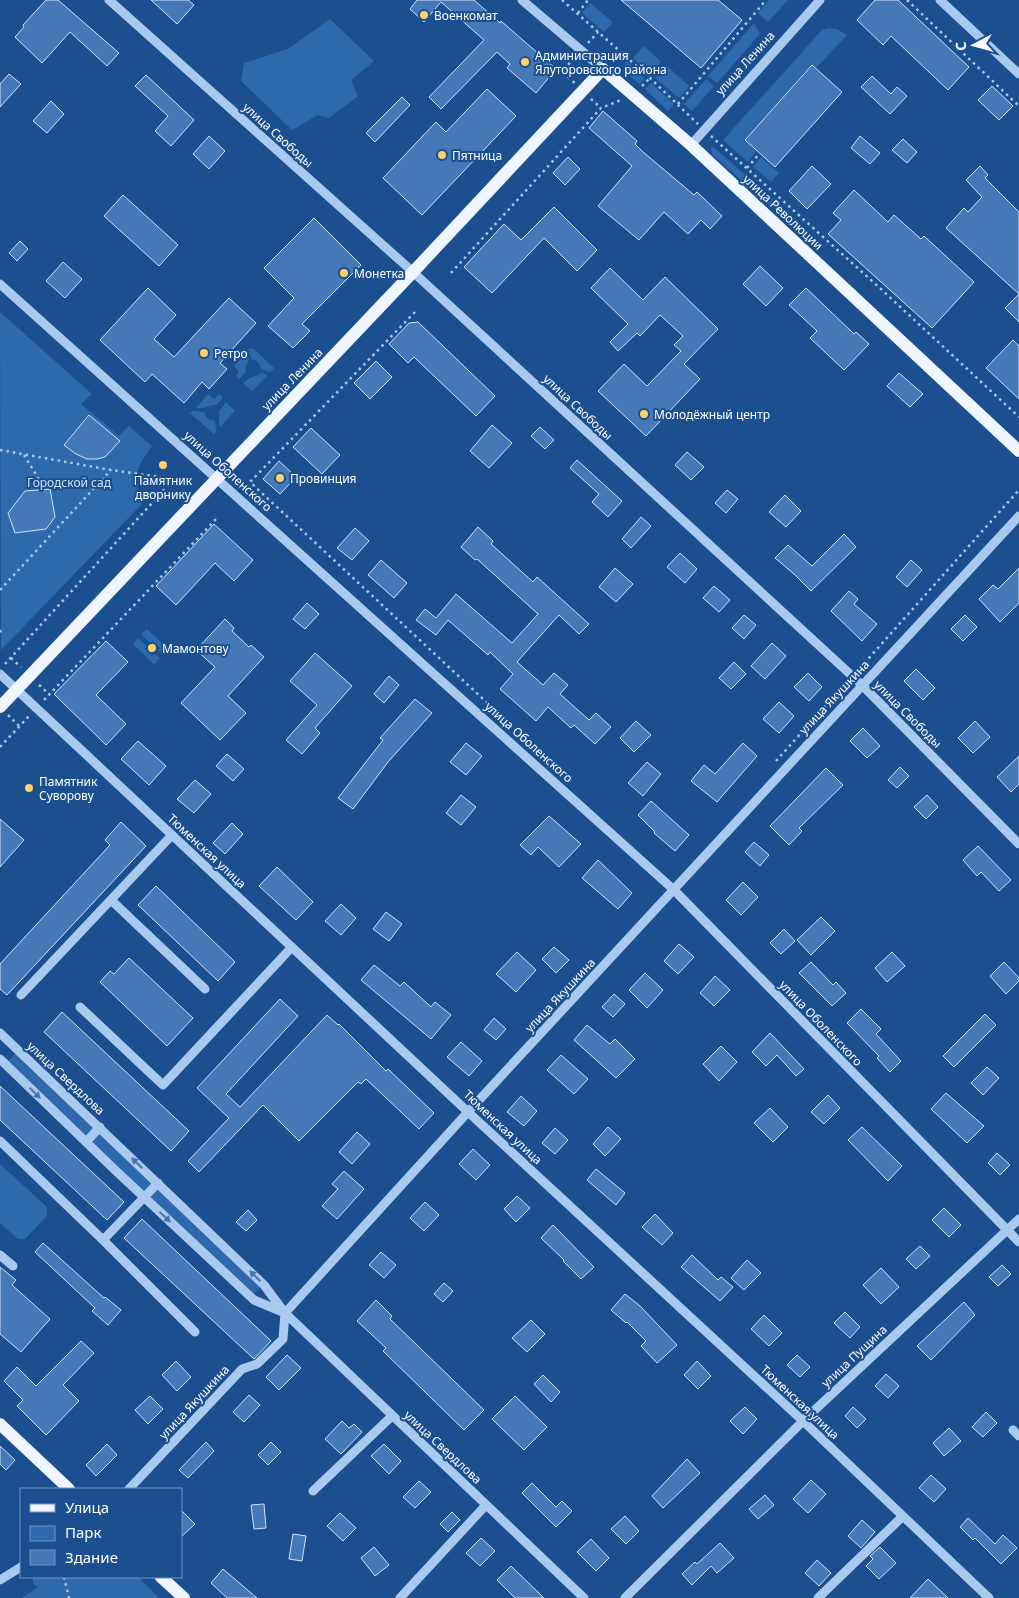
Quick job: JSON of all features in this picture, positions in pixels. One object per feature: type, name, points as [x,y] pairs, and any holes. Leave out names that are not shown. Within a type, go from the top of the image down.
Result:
[{"type":"main road","name":"улица Ленина","points":[[0,707],[603,69]]},
{"type":"main road","name":"улица Революции","points":[[603,69],[691,145],[1019,451]]},
{"type":"main road","points":[[0,1424],[68,1488]]},
{"type":"main road","points":[[162,1578],[184,1598]]},
{"type":"street","name":"улица Свободы","points":[[109,0],[413,272],[862,685],[1019,844]]},
{"type":"street","name":"улица Революции","points":[[522,0],[603,69]]},
{"type":"street","name":"улица Ленина","points":[[691,145],[820,0]]},
{"type":"street","points":[[940,0],[1019,74]]},
{"type":"street","name":"улица Оболенского","points":[[0,284],[674,890],[1019,1242]]},
{"type":"street","name":"улица Якушкина","points":[[130,1488],[242,1369],[257,1364],[284,1339],[286,1313],[468,1112],[1019,516]]},
{"type":"street","name":"Тюменская улица","points":[[0,674],[468,1112],[803,1421],[989,1598]]},
{"type":"street","points":[[21,995],[172,835]]},
{"type":"street","points":[[111,900],[205,989]]},
{"type":"street","points":[[80,1007],[162,1085],[292,947]]},
{"type":"street","name":"улица Свердлова","points":[[0,1033],[264,1285],[286,1313],[392,1416],[584,1598]]},
{"type":"street","name":"улица Свердлова","points":[[15,1048],[1,1062],[254,1300],[286,1313]]},
{"type":"street","name":"улица Свердлова","points":[[86,1142],[100,1127]]},
{"type":"street","points":[[0,1141],[195,1332]]},
{"type":"street","points":[[103,1240],[158,1183]]},
{"type":"street","name":"улица Пущина","points":[[625,1598],[803,1421],[1019,1219]]},
{"type":"street","points":[[0,1255],[13,1266]]},
{"type":"street","points":[[313,1491],[392,1416]]},
{"type":"street","points":[[400,1598],[486,1506]]},
{"type":"street","points":[[818,1598],[903,1516]]},
{"type":"street","points":[[0,1580],[20,1568]]},
{"type":"path","points":[[562,0],[678,104],[704,130],[1019,418]]},
{"type":"path","points":[[578,13],[588,0]]},
{"type":"path","points":[[678,104],[766,0]]},
{"type":"path","points":[[907,0],[1019,106]]},
{"type":"path","points":[[451,273],[601,108]]},
{"type":"path","points":[[747,168],[759,154]]},
{"type":"path","points":[[415,312],[250,482],[571,780]]},
{"type":"path","points":[[0,450],[174,479],[0,670]]},
{"type":"path","points":[[24,455],[43,486]]},
{"type":"path","points":[[0,590],[111,470]]},
{"type":"path","points":[[852,676],[1019,490]]},
{"type":"path","points":[[0,746],[217,518]]},
{"type":"path","points":[[64,1578],[69,1598]]},
{"type":"green space","points":[[769,0],[788,0],[768,22],[758,13]]},
{"type":"green space","points":[[590,3],[613,22],[604,32],[582,13]]},
{"type":"green space","points":[[330,19],[374,61],[351,80],[358,96],[329,118],[318,115],[292,130],[241,81],[244,63],[288,49]]},
{"type":"green space","points":[[754,23],[760,34],[717,83],[708,76]]},
{"type":"green space","points":[[828,28],[837,29],[847,35],[816,68],[812,64],[744,140],[756,151],[748,162],[723,140],[822,30]]},
{"type":"green space","points":[[644,46],[661,62],[650,74],[633,58]]},
{"type":"green space","points":[[625,60],[645,78],[639,84],[625,72]]},
{"type":"green space","points":[[666,65],[689,86],[679,98],[655,78]]},
{"type":"green space","points":[[706,79],[714,86],[692,111],[684,104]]},
{"type":"green space","points":[[651,83],[674,104],[668,111],[645,89]]},
{"type":"green space","points":[[712,146],[783,207],[770,206],[713,155]]},
{"type":"green space","points":[[761,157],[779,173],[771,182],[753,167]]},
{"type":"green space","name":"Городской сад","points":[[0,312],[92,394],[81,404],[119,436],[129,426],[152,446],[137,473],[137,487],[142,504],[1,650]]},
{"type":"green space","points":[[253,348],[274,368],[270,372],[261,369],[256,360],[252,360],[248,349]]},
{"type":"green space","points":[[247,353],[249,360],[245,367],[246,372],[239,379],[236,376],[239,371],[234,366]]},
{"type":"green space","points":[[261,373],[268,375],[252,391],[243,383],[250,378]]},
{"type":"green space","points":[[208,394],[214,399],[219,394],[223,398],[216,405],[196,408]]},
{"type":"green space","points":[[226,402],[235,411],[220,427],[219,411]]},
{"type":"green space","points":[[193,411],[205,412],[208,419],[215,421],[216,431],[214,434],[190,413]]},
{"type":"green space","points":[[147,629],[168,649],[163,654],[158,650],[160,648],[153,641],[150,643],[141,634]]},
{"type":"green space","points":[[138,638],[147,646],[145,649],[152,656],[155,654],[160,658],[154,664],[133,644]]},
{"type":"green space","points":[[16,1053],[95,1128],[86,1137],[7,1062]]},
{"type":"green space","points":[[100,1132],[153,1183],[144,1194],[90,1142]]},
{"type":"green space","points":[[0,1164],[47,1207],[47,1216],[25,1239],[18,1239],[0,1223]]},
{"type":"green space","points":[[158,1189],[261,1286],[253,1295],[149,1198]]},
{"type":"green space","points":[[33,1578],[139,1578],[159,1598],[22,1598],[38,1587],[33,1584]]},
{"type":"building","points":[[46,0],[58,0],[119,53],[107,66],[70,32],[42,63],[15,37],[24,27],[23,25]]},
{"type":"building","points":[[151,0],[188,0],[194,5],[177,24]]},
{"type":"building","name":"Администрация Ялуторовского района","points":[[417,0],[474,0],[556,69],[536,93],[507,68],[510,64],[497,52],[441,109],[429,97],[484,40],[441,2],[424,22],[410,9]]},
{"type":"building","points":[[621,0],[718,0],[742,20],[701,68]]},
{"type":"building","points":[[875,0],[898,0],[969,67],[948,90],[891,36],[883,45],[857,20]]},
{"type":"building","points":[[812,65],[842,92],[775,167],[745,140]]},
{"type":"building","points":[[9,74],[21,84],[0,107],[0,84]]},
{"type":"building","points":[[146,75],[194,120],[171,146],[155,131],[168,116],[135,86]]},
{"type":"building","points":[[872,76],[891,94],[897,87],[907,96],[890,114],[861,87]]},
{"type":"building","points":[[992,86],[1013,106],[999,120],[978,100]]},
{"type":"building","name":"Пятница","points":[[487,89],[516,116],[422,215],[383,178],[436,122],[446,132]]},
{"type":"building","points":[[402,97],[410,105],[375,142],[366,133]]},
{"type":"building","points":[[51,101],[64,114],[47,133],[33,121]]},
{"type":"building","points":[[603,111],[637,141],[635,144],[643,152],[694,195],[697,192],[722,216],[710,229],[701,220],[688,234],[664,212],[639,240],[598,206],[632,166],[589,128]]},
{"type":"building","points":[[209,136],[225,151],[209,169],[193,154]]},
{"type":"building","points":[[860,136],[880,153],[870,164],[851,148]]},
{"type":"building","points":[[903,139],[917,152],[907,163],[892,150]]},
{"type":"building","points":[[568,157],[580,169],[565,185],[553,173]]},
{"type":"building","points":[[812,166],[831,184],[807,209],[789,191]]},
{"type":"building","points":[[980,166],[988,175],[985,178],[1019,212],[1019,294],[946,228],[964,208],[968,212],[982,197],[966,180]]},
{"type":"building","points":[[854,190],[888,222],[894,215],[921,239],[924,236],[974,282],[932,328],[828,234],[841,220],[833,213]]},
{"type":"building","points":[[123,195],[178,245],[159,266],[104,216]]},
{"type":"building","points":[[554,207],[597,250],[577,271],[544,238],[492,293],[464,267],[504,224],[521,240]]},
{"type":"building","points":[[314,218],[361,265],[302,324],[310,331],[293,348],[268,326],[294,298],[264,268]]},
{"type":"building","points":[[20,241],[28,249],[17,261],[9,253]]},
{"type":"building","points":[[63,262],[82,279],[65,298],[46,281]]},
{"type":"building","points":[[760,266],[783,288],[766,306],[743,284]]},
{"type":"building","points":[[610,268],[643,300],[665,277],[718,329],[684,364],[700,379],[646,436],[598,391],[624,364],[647,386],[681,351],[674,345],[683,336],[660,315],[640,336],[637,333],[618,351],[610,342],[628,324],[591,288]]},
{"type":"building","points":[[148,288],[176,315],[154,339],[174,357],[229,298],[256,323],[220,363],[227,369],[209,389],[202,382],[184,403],[152,374],[145,382],[100,340]]},
{"type":"building","points":[[806,288],[854,334],[856,332],[869,344],[844,370],[810,338],[817,331],[789,305]]},
{"type":"building","points":[[1019,294],[1019,322],[1005,308]]},
{"type":"building","points":[[418,322],[495,396],[476,416],[414,357],[408,363],[389,344],[409,323]]},
{"type":"building","points":[[1013,340],[1019,346],[1019,399],[986,368]]},
{"type":"building","points":[[376,361],[392,377],[370,399],[354,383]]},
{"type":"building","points":[[899,373],[923,394],[910,407],[887,386]]},
{"type":"building","points":[[89,415],[120,441],[105,457],[87,459],[64,445]]},
{"type":"building","points":[[492,425],[512,443],[489,468],[470,451]]},
{"type":"building","points":[[540,427],[554,440],[545,449],[531,436]]},
{"type":"building","points":[[311,428],[340,455],[322,474],[293,447]]},
{"type":"building","points":[[687,452],[704,467],[691,480],[675,465]]},
{"type":"building","points":[[577,460],[622,501],[608,517],[592,502],[599,494],[570,468]]},
{"type":"building","name":"Провинция","points":[[279,461],[296,477],[280,494],[263,479]]},
{"type":"building","points":[[50,489],[55,517],[46,529],[15,533],[8,513],[25,491]]},
{"type":"building","points":[[727,490],[738,499],[726,513],[715,503]]},
{"type":"building","points":[[785,495],[801,511],[786,527],[769,512]]},
{"type":"building","points":[[641,517],[651,526],[631,548],[622,539]]},
{"type":"building","points":[[214,524],[253,560],[234,581],[215,563],[176,605],[156,586]]},
{"type":"building","points":[[478,527],[493,541],[491,544],[533,582],[537,577],[589,624],[579,634],[559,615],[517,662],[543,685],[554,673],[568,685],[560,694],[589,720],[596,713],[611,727],[595,744],[574,725],[571,728],[548,707],[536,721],[500,689],[513,674],[490,652],[488,655],[448,620],[436,635],[416,620],[425,609],[436,618],[456,594],[512,643],[538,614],[461,547]]},
{"type":"building","points":[[355,528],[369,541],[352,560],[337,548]]},
{"type":"building","points":[[844,534],[856,547],[811,591],[775,558],[788,545],[812,566]]},
{"type":"building","points":[[680,553],[697,569],[685,583],[667,567]]},
{"type":"building","points":[[381,560],[407,583],[394,598],[368,575]]},
{"type":"building","points":[[911,560],[922,570],[907,587],[896,577]]},
{"type":"building","points":[[615,568],[633,584],[616,602],[599,587]]},
{"type":"building","points":[[1019,568],[1019,603],[1000,622],[979,599],[993,585],[998,589]]},
{"type":"building","points":[[714,586],[730,600],[719,612],[703,598]]},
{"type":"building","points":[[849,591],[858,599],[854,604],[877,624],[862,641],[831,611]]},
{"type":"building","points":[[307,603],[319,614],[305,629],[293,619]]},
{"type":"building","points":[[744,615],[756,625],[744,639],[732,628]]},
{"type":"building","points":[[965,615],[977,627],[963,641],[951,629]]},
{"type":"building","points":[[225,619],[234,628],[232,631],[249,647],[251,645],[264,657],[228,696],[246,713],[220,740],[181,703],[215,667],[196,650]]},
{"type":"building","points":[[106,641],[128,662],[96,695],[126,724],[106,745],[54,694]]},
{"type":"building","points":[[772,643],[786,656],[765,679],[751,666]]},
{"type":"building","points":[[315,653],[352,686],[315,728],[320,733],[302,754],[286,740],[317,705],[290,681]]},
{"type":"building","points":[[734,662],[746,674],[731,689],[719,678]]},
{"type":"building","points":[[916,669],[935,688],[923,700],[904,681]]},
{"type":"building","points":[[808,673],[822,687],[809,701],[794,687]]},
{"type":"building","points":[[389,676],[399,685],[384,703],[374,694]]},
{"type":"building","points":[[415,699],[432,713],[388,762],[353,809],[338,798],[383,740],[380,738]]},
{"type":"building","points":[[779,702],[794,716],[779,733],[763,719]]},
{"type":"building","points":[[636,721],[651,735],[634,752],[620,738]]},
{"type":"building","points":[[975,721],[990,737],[973,753],[958,738]]},
{"type":"building","points":[[863,728],[880,746],[867,758],[850,741]]},
{"type":"building","points":[[138,741],[166,766],[149,785],[121,759]]},
{"type":"building","points":[[466,743],[482,756],[466,775],[450,762]]},
{"type":"building","points":[[743,743],[757,756],[717,802],[691,781],[704,765],[715,774]]},
{"type":"building","points":[[227,754],[244,769],[233,781],[216,766]]},
{"type":"building","points":[[1019,756],[1019,784],[1011,792],[997,777]]},
{"type":"building","points":[[647,762],[661,774],[643,796],[628,783]]},
{"type":"building","points":[[900,767],[909,776],[897,788],[888,780]]},
{"type":"building","points":[[826,768],[843,785],[799,828],[802,831],[789,845],[770,826]]},
{"type":"building","points":[[195,780],[211,794],[194,813],[177,799]]},
{"type":"building","points":[[461,795],[476,807],[461,825],[446,813]]},
{"type":"building","points":[[927,795],[938,807],[926,819],[914,807]]},
{"type":"building","points":[[651,801],[689,835],[675,851],[654,833],[638,815]]},
{"type":"building","points":[[549,816],[581,844],[559,867],[538,847],[531,855],[520,845]]},
{"type":"building","points":[[0,819],[24,840],[0,867]]},
{"type":"building","points":[[121,822],[146,846],[7,995],[0,989],[0,964],[110,845],[105,840]]},
{"type":"building","points":[[232,823],[243,834],[225,854],[213,843]]},
{"type":"building","points":[[754,842],[769,855],[760,866],[745,852]]},
{"type":"building","points":[[978,846],[1011,880],[999,891],[981,872],[977,876],[963,860]]},
{"type":"building","points":[[598,860],[632,893],[618,909],[582,878]]},
{"type":"building","points":[[277,867],[313,902],[296,920],[259,886]]},
{"type":"building","points":[[743,882],[758,897],[741,915],[726,900]]},
{"type":"building","points":[[156,886],[235,962],[218,981],[138,905]]},
{"type":"building","points":[[341,904],[356,918],[341,935],[325,921]]},
{"type":"building","points":[[386,912],[402,924],[389,941],[373,929]]},
{"type":"building","points":[[821,917],[835,931],[811,955],[797,940]]},
{"type":"building","points":[[784,929],[795,941],[781,954],[770,943]]},
{"type":"building","points":[[679,944],[694,957],[678,974],[664,961]]},
{"type":"building","points":[[554,947],[569,960],[556,973],[542,959]]},
{"type":"building","points":[[517,952],[536,970],[516,992],[496,974]]},
{"type":"building","points":[[892,952],[905,966],[887,982],[875,968]]},
{"type":"building","points":[[129,958],[193,1018],[167,1046],[100,982],[110,971],[114,974]]},
{"type":"building","points":[[811,962],[833,985],[836,982],[846,993],[832,1006],[799,973]]},
{"type":"building","points":[[1004,962],[1019,978],[1019,981],[1006,994],[990,976]]},
{"type":"building","points":[[374,965],[400,986],[404,982],[431,1007],[435,1002],[451,1015],[431,1039],[361,980]]},
{"type":"building","points":[[645,973],[663,990],[647,1008],[629,990]]},
{"type":"building","points":[[715,976],[730,990],[714,1006],[700,993]]},
{"type":"building","points":[[614,994],[625,1004],[613,1017],[602,1007]]},
{"type":"building","points":[[280,999],[298,1016],[226,1094],[240,1107],[327,1015],[434,1113],[419,1129],[366,1079],[361,1084],[358,1082],[299,1141],[263,1105],[199,1172],[188,1161],[229,1118],[197,1088]]},
{"type":"building","points":[[861,1009],[881,1029],[876,1034],[901,1061],[890,1072],[877,1058],[879,1056],[847,1023]]},
{"type":"building","points":[[62,1012],[189,1131],[171,1151],[44,1032]]},
{"type":"building","points":[[985,1014],[996,1025],[954,1067],[943,1056]]},
{"type":"building","points":[[494,1018],[506,1029],[496,1040],[484,1030]]},
{"type":"building","points":[[587,1025],[610,1044],[615,1039],[635,1059],[616,1078],[574,1040]]},
{"type":"building","points":[[770,1033],[804,1069],[796,1076],[777,1055],[766,1066],[752,1052]]},
{"type":"building","points":[[461,1042],[482,1061],[469,1076],[447,1057]]},
{"type":"building","points":[[721,1046],[737,1062],[719,1081],[703,1064]]},
{"type":"building","points":[[561,1055],[588,1079],[574,1094],[547,1070]]},
{"type":"building","points":[[987,1067],[999,1078],[983,1095],[971,1083]]},
{"type":"building","points":[[0,1086],[124,1202],[107,1220],[0,1120]]},
{"type":"building","points":[[946,1093],[984,1126],[967,1143],[931,1109]]},
{"type":"building","points":[[828,1095],[840,1108],[824,1124],[811,1112]]},
{"type":"building","points":[[521,1096],[537,1111],[524,1126],[507,1112]]},
{"type":"building","points":[[770,1108],[788,1127],[773,1142],[754,1123]]},
{"type":"building","points":[[608,1127],[621,1139],[605,1156],[593,1144]]},
{"type":"building","points":[[862,1127],[902,1166],[888,1181],[848,1140]]},
{"type":"building","points":[[555,1128],[568,1140],[555,1154],[542,1143]]},
{"type":"building","points":[[357,1132],[370,1144],[352,1164],[339,1152]]},
{"type":"building","points":[[473,1149],[490,1165],[476,1180],[459,1164]]},
{"type":"building","points":[[997,1153],[1010,1165],[1000,1175],[988,1163]]},
{"type":"building","points":[[596,1169],[625,1193],[616,1205],[587,1180]]},
{"type":"building","points":[[344,1171],[364,1189],[337,1219],[322,1206],[338,1189],[332,1184]]},
{"type":"building","points":[[517,1196],[530,1208],[516,1222],[504,1209]]},
{"type":"building","points":[[425,1202],[439,1215],[424,1231],[410,1218]]},
{"type":"building","points":[[944,1208],[961,1225],[949,1237],[932,1220]]},
{"type":"building","points":[[248,1210],[257,1220],[246,1231],[236,1222]]},
{"type":"building","points":[[655,1214],[673,1233],[662,1245],[642,1227]]},
{"type":"building","points":[[142,1219],[271,1341],[254,1359],[124,1238]]},
{"type":"building","points":[[553,1225],[594,1267],[581,1279],[541,1238]]},
{"type":"building","points":[[43,1243],[104,1298],[121,1310],[108,1325],[92,1311],[95,1308],[35,1252]]},
{"type":"building","points":[[920,1246],[930,1256],[916,1269],[906,1259]]},
{"type":"building","points":[[381,1252],[396,1265],[384,1278],[369,1265]]},
{"type":"building","points":[[692,1255],[718,1280],[721,1277],[733,1287],[720,1301],[681,1267]]},
{"type":"building","points":[[747,1260],[761,1273],[744,1290],[731,1278]]},
{"type":"building","points":[[1002,1265],[1011,1274],[998,1286],[989,1277]]},
{"type":"building","points":[[0,1267],[16,1280],[12,1285],[50,1319],[21,1352],[0,1334]]},
{"type":"building","points":[[881,1268],[899,1287],[881,1304],[863,1285]]},
{"type":"building","points":[[444,1283],[453,1291],[443,1302],[434,1294]]},
{"type":"building","points":[[625,1294],[640,1306],[677,1345],[657,1363],[641,1346],[646,1341],[627,1322],[611,1310]]},
{"type":"building","points":[[376,1300],[392,1316],[390,1319],[484,1410],[464,1430],[383,1351],[386,1348],[357,1321]]},
{"type":"building","points":[[964,1302],[975,1315],[931,1360],[917,1346]]},
{"type":"building","points":[[845,1312],[860,1327],[850,1338],[834,1323]]},
{"type":"building","points":[[764,1315],[782,1333],[769,1346],[751,1329]]},
{"type":"building","points":[[531,1320],[545,1334],[527,1352],[512,1338]]},
{"type":"building","points":[[81,1341],[94,1353],[63,1385],[79,1401],[46,1435],[17,1406],[23,1400],[4,1381],[17,1367],[36,1386]]},
{"type":"building","points":[[287,1355],[301,1368],[279,1390],[266,1377]]},
{"type":"building","points":[[797,1355],[810,1367],[800,1377],[787,1365]]},
{"type":"building","points":[[176,1361],[191,1377],[177,1391],[162,1375]]},
{"type":"building","points":[[697,1361],[711,1376],[698,1389],[684,1375]]},
{"type":"building","points":[[886,1374],[899,1386],[888,1398],[875,1386]]},
{"type":"building","points":[[543,1375],[560,1392],[551,1402],[534,1384]]},
{"type":"building","points":[[249,1395],[260,1405],[244,1422],[233,1412]]},
{"type":"building","points":[[150,1396],[163,1409],[148,1424],[135,1410]]},
{"type":"building","points":[[515,1396],[547,1427],[524,1450],[492,1419]]},
{"type":"building","points":[[745,1407],[757,1419],[743,1434],[730,1421]]},
{"type":"building","points":[[853,1407],[866,1419],[857,1428],[845,1416]]},
{"type":"building","points":[[986,1412],[997,1423],[983,1437],[972,1427]]},
{"type":"building","points":[[342,1421],[349,1428],[354,1424],[362,1432],[341,1454],[325,1439]]},
{"type":"building","points":[[949,1428],[961,1441],[944,1456],[933,1443]]},
{"type":"building","points":[[206,1442],[214,1451],[188,1478],[179,1470]]},
{"type":"building","points":[[271,1442],[281,1452],[268,1465],[258,1455]]},
{"type":"building","points":[[107,1444],[117,1455],[96,1476],[86,1465]]},
{"type":"building","points":[[384,1444],[401,1461],[389,1474],[371,1456]]},
{"type":"building","points":[[0,1446],[15,1460],[6,1470],[0,1464]]},
{"type":"building","points":[[687,1459],[700,1473],[663,1508],[652,1496]]},
{"type":"building","points":[[931,1475],[946,1489],[934,1502],[919,1488]]},
{"type":"building","points":[[811,1480],[826,1494],[808,1513],[793,1499]]},
{"type":"building","points":[[419,1481],[431,1492],[415,1508],[403,1497]]},
{"type":"building","points":[[532,1483],[556,1507],[562,1501],[572,1511],[556,1527],[522,1493]]},
{"type":"building","points":[[765,1495],[774,1505],[758,1519],[749,1509]]},
{"type":"building","points":[[264,1504],[266,1528],[254,1529],[251,1505]]},
{"type":"building","points":[[182,1511],[195,1524],[182,1536]]},
{"type":"building","points":[[452,1512],[460,1520],[448,1532],[440,1524]]},
{"type":"building","points":[[340,1513],[356,1528],[343,1541],[327,1526]]},
{"type":"building","points":[[625,1516],[639,1531],[626,1544],[611,1529]]},
{"type":"building","points":[[968,1518],[995,1544],[1003,1535],[1017,1548],[1001,1564],[975,1538],[973,1540],[960,1527]]},
{"type":"building","points":[[862,1520],[875,1532],[861,1548],[848,1536]]},
{"type":"building","points":[[293,1534],[306,1536],[302,1561],[289,1559]]},
{"type":"building","points":[[481,1538],[495,1551],[480,1566],[466,1553]]},
{"type":"building","points":[[591,1539],[609,1558],[596,1571],[577,1552]]},
{"type":"building","points":[[720,1543],[734,1558],[717,1573],[711,1566],[692,1585],[682,1574],[695,1562],[697,1564]]},
{"type":"building","points":[[374,1547],[389,1565],[375,1576],[361,1558]]},
{"type":"building","points":[[880,1547],[896,1563],[879,1579],[866,1566],[873,1559],[870,1556]]},
{"type":"building","points":[[817,1560],[831,1573],[819,1586],[805,1573]]},
{"type":"building","points":[[511,1566],[544,1598],[515,1598],[497,1580]]},
{"type":"building","points":[[223,1569],[257,1598],[227,1598],[211,1583]]},
{"type":"building","points":[[928,1579],[948,1598],[910,1598]]},
{"type":"place","name":"Военкомат","points":[[424,15]]},
{"type":"place","name":"Администрация Ялуторовского района","points":[[525,62]]},
{"type":"place","name":"Пятница","points":[[442,155]]},
{"type":"place","name":"Монетка","points":[[344,273]]},
{"type":"place","name":"Ретро","points":[[204,353]]},
{"type":"place","name":"Молодёжный центр","points":[[644,414]]},
{"type":"place","name":"Памятник дворнику","points":[[163,465]]},
{"type":"place","name":"Провинция","points":[[280,478]]},
{"type":"place","name":"Мамонтову","points":[[152,648]]},
{"type":"place","name":"Памятник Суворову","points":[[29,788]]}]
